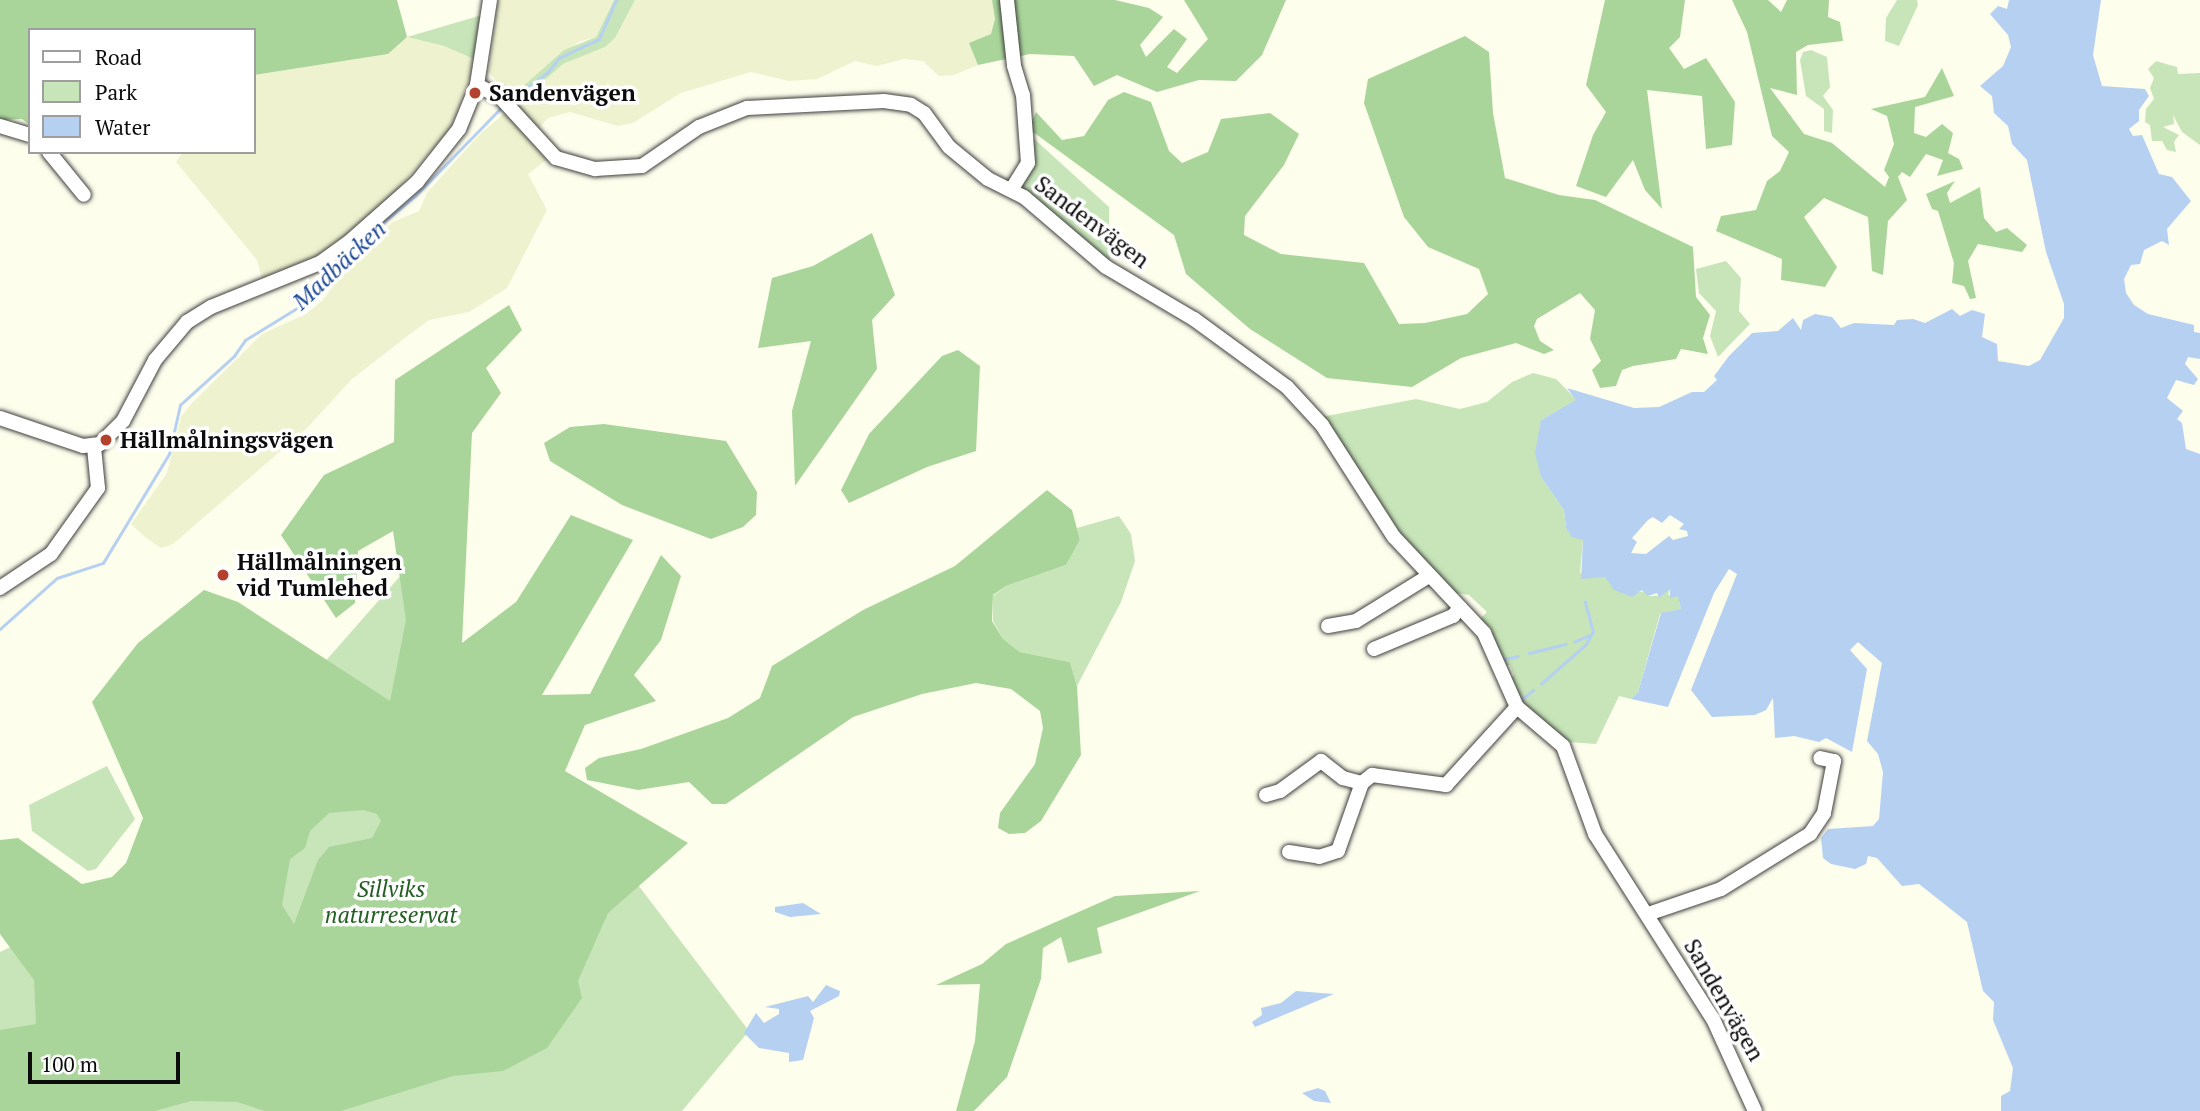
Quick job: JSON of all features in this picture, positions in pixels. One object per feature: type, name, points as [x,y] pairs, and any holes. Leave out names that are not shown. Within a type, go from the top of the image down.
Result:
[{"type":"street","points":[[94,447],[113,433],[155,360],[187,322],[211,307],[335,253],[417,182],[459,129],[477,85],[490,0]]},
{"type":"street","points":[[1007,0],[1014,66],[1023,95],[1028,163],[1011,190]]},
{"type":"street","name":"Sandenvägen","points":[[477,85],[505,102],[556,158],[599,169],[642,166],[699,127],[747,108],[903,103],[925,113],[954,152],[1011,190],[1106,267],[1194,319],[1293,393],[1322,425],[1394,537],[1484,633],[1517,707],[1563,746],[1595,834],[1648,914],[1725,1040],[1755,1111]]},
{"type":"street","points":[[0,126],[28,134]]},
{"type":"street","points":[[51,154],[84,195]]},
{"type":"street","points":[[0,418],[94,447]]},
{"type":"street","points":[[0,588],[51,554],[98,488],[94,447]]},
{"type":"street","points":[[1328,626],[1356,621],[1429,576]]},
{"type":"street","points":[[1374,649],[1453,616],[1460,608]]},
{"type":"street","points":[[1289,852],[1325,856],[1338,850],[1362,783],[1377,774],[1434,787],[1446,785],[1517,707]]},
{"type":"street","points":[[1648,914],[1721,889],[1810,834],[1824,813],[1834,761],[1820,758]]},
{"type":"street","points":[[1266,795],[1280,791],[1321,761],[1343,778],[1362,783]]},
{"type":"green space","points":[[0,0],[397,0],[407,37],[388,54],[256,75],[256,28],[28,28],[28,124],[22,119],[0,120]]},
{"type":"green space","points":[[498,0],[614,0],[596,37],[578,42],[510,98],[489,72]]},
{"type":"green space","points":[[614,0],[635,0],[615,38],[605,47],[563,64],[517,104],[510,98],[564,50],[596,37]]},
{"type":"green space","points":[[635,0],[992,0],[995,19],[991,34],[970,43],[978,65],[954,75],[939,76],[923,61],[904,59],[877,66],[855,61],[817,79],[789,81],[751,72],[681,93],[633,123],[618,126],[570,112],[548,118],[537,130],[557,152],[528,174],[547,210],[507,288],[469,312],[429,320],[410,334],[352,379],[306,429],[173,544],[161,548],[131,524],[167,473],[181,417],[191,404],[262,334],[306,314],[322,301],[352,261],[393,222],[419,211],[427,193],[479,135],[563,64],[605,47],[615,37]]},
{"type":"green space","points":[[992,0],[1115,0],[1149,8],[1163,17],[1140,45],[1146,57],[1174,29],[1187,39],[1167,67],[1177,73],[1208,39],[1184,0],[1286,0],[1262,55],[1236,81],[1199,80],[1157,92],[1117,75],[1094,86],[1074,56],[1030,54],[978,65],[969,43],[991,34],[995,19]]},
{"type":"green space","points":[[1605,0],[1685,0],[1680,37],[1669,48],[1684,69],[1706,58],[1735,102],[1732,145],[1706,149],[1702,96],[1647,90],[1662,209],[1645,190],[1633,160],[1606,197],[1576,186],[1593,135],[1606,112],[1586,85]]},
{"type":"green space","points":[[1732,0],[1768,0],[1781,12],[1787,0],[1829,0],[1828,17],[1840,22],[1843,41],[1808,45],[1796,52],[1797,95],[1770,88],[1804,134],[1832,143],[1885,187],[1889,177],[1884,170],[1894,144],[1887,116],[1871,109],[1925,97],[1942,68],[1954,96],[1915,107],[1914,133],[1926,137],[1942,124],[1953,133],[1948,153],[1959,159],[1963,169],[1937,176],[1943,160],[1926,154],[1910,177],[1902,172],[1898,177],[1907,200],[1888,221],[1883,275],[1872,271],[1868,217],[1824,198],[1804,217],[1837,267],[1825,287],[1781,280],[1782,259],[1716,231],[1721,216],[1756,210],[1767,181],[1780,171],[1789,152],[1772,136],[1747,32]]},
{"type":"green space","points":[[1897,0],[1917,0],[1918,5],[1899,46],[1885,41],[1886,18]]},
{"type":"green space","points":[[482,15],[476,60],[444,46],[407,37]]},
{"type":"green space","points":[[1465,36],[1489,52],[1493,113],[1505,178],[1559,195],[1595,200],[1693,247],[1696,297],[1710,315],[1703,338],[1708,354],[1681,349],[1676,359],[1622,370],[1616,386],[1600,388],[1592,370],[1601,361],[1590,339],[1595,310],[1580,293],[1537,319],[1534,326],[1540,341],[1554,350],[1544,354],[1516,343],[1461,358],[1412,387],[1327,378],[1250,329],[1186,274],[1174,235],[1029,129],[1036,112],[1062,140],[1084,136],[1108,100],[1124,92],[1151,102],[1169,151],[1182,163],[1208,152],[1221,119],[1270,113],[1299,134],[1284,165],[1245,216],[1244,235],[1281,254],[1364,263],[1399,324],[1425,323],[1467,314],[1488,294],[1479,269],[1428,247],[1404,217],[1364,103],[1368,79]]},
{"type":"green space","points":[[407,37],[444,46],[476,60],[450,129],[390,198],[327,251],[262,279],[257,260],[176,162],[182,154],[256,154],[256,75],[388,54]]},
{"type":"green space","points":[[1811,50],[1827,57],[1830,87],[1823,96],[1833,110],[1832,133],[1824,131],[1824,109],[1806,96],[1800,60],[1803,52]]},
{"type":"green space","points":[[2156,61],[2177,67],[2178,74],[2200,73],[2200,145],[2182,132],[2173,115],[2174,124],[2163,127],[2179,135],[2174,142],[2176,152],[2167,150],[2162,141],[2152,141],[2150,125],[2145,122],[2146,109],[2154,99],[2150,88],[2154,78],[2148,69]]},
{"type":"green space","points":[[1031,136],[1109,207],[1110,264],[1018,186]]},
{"type":"green space","points":[[1955,181],[1947,193],[1950,203],[1980,187],[1984,218],[1996,232],[2007,228],[2027,245],[2022,252],[1978,244],[1968,261],[1976,298],[1970,299],[1964,286],[1952,283],[1954,263],[1938,211],[1932,209],[1926,194]]},
{"type":"green space","points":[[872,233],[895,295],[872,320],[877,369],[795,486],[792,411],[811,341],[758,348],[772,278],[813,266]]},
{"type":"green space","points":[[1726,261],[1741,278],[1739,311],[1750,324],[1718,357],[1710,336],[1716,311],[1699,293],[1696,269]]},
{"type":"green space","name":"Sillviks naturreservat","points":[[509,305],[522,330],[486,368],[501,393],[472,433],[462,643],[516,602],[571,515],[633,540],[542,695],[590,694],[661,555],[681,576],[661,640],[634,675],[656,701],[585,725],[565,771],[688,843],[608,913],[578,981],[582,998],[547,1048],[503,1071],[453,1076],[341,1111],[265,1111],[237,1102],[191,1101],[155,1111],[0,1111],[0,1030],[36,1024],[34,980],[0,934],[0,840],[18,838],[82,884],[112,877],[126,863],[143,818],[92,702],[138,643],[204,590],[238,602],[390,701],[406,620],[393,531],[358,551],[355,603],[336,618],[281,535],[324,475],[394,442],[395,380]],"holes":[[[363,810],[377,814],[381,821],[372,838],[329,847],[318,860],[294,924],[282,905],[290,859],[305,848],[310,831],[329,813]]]},
{"type":"green space","points":[[958,350],[980,366],[976,451],[927,467],[849,503],[841,490],[869,434],[942,356]]},
{"type":"green space","points":[[1533,373],[1556,379],[1577,400],[1541,420],[1541,477],[1564,510],[1566,528],[1583,540],[1580,573],[1605,577],[1637,592],[1648,591],[1648,596],[1660,596],[1670,589],[1668,595],[1678,595],[1681,609],[1660,614],[1638,692],[1631,699],[1619,696],[1596,744],[1568,742],[1524,709],[1508,679],[1514,675],[1510,665],[1503,667],[1490,627],[1480,619],[1487,612],[1469,595],[1452,592],[1400,536],[1321,417],[1416,399],[1460,409],[1487,402],[1512,382]]},
{"type":"green space","points":[[604,424],[726,441],[757,492],[756,515],[743,527],[711,539],[622,505],[550,461],[544,443],[570,427]]},
{"type":"green space","points":[[1047,490],[1072,510],[1080,540],[1066,565],[1006,586],[993,595],[992,621],[1003,639],[1020,652],[1070,662],[1077,686],[1081,755],[1041,821],[1025,833],[1009,834],[998,828],[1000,813],[1035,764],[1043,728],[1040,711],[1011,689],[976,683],[922,694],[853,717],[726,804],[712,804],[689,782],[638,790],[587,780],[585,768],[599,758],[641,749],[728,718],[760,698],[772,666],[863,610],[955,566]]},
{"type":"green space","points":[[1119,516],[1131,534],[1135,561],[1121,602],[1077,686],[1070,662],[1020,652],[1003,639],[993,621],[993,596],[1006,586],[1066,565],[1080,540],[1077,528]]},
{"type":"green space","name":"Sillviks naturreservat","points":[[402,574],[749,1031],[682,1111],[0,1111],[0,952],[120,895]]},
{"type":"green space","points":[[107,766],[135,819],[96,869],[88,871],[32,831],[29,805]]},
{"type":"green space","points":[[1200,891],[1097,928],[1102,953],[1068,963],[1061,937],[1043,948],[1041,979],[1007,1077],[974,1111],[956,1111],[975,1041],[980,984],[936,985],[982,964],[1006,944],[1115,896]]},
{"type":"water","points":[[2009,0],[2101,0],[2093,55],[2102,86],[2145,89],[2149,96],[2139,110],[2139,121],[2129,129],[2133,136],[2142,135],[2159,174],[2172,177],[2191,201],[2167,229],[2169,245],[2162,241],[2144,250],[2140,264],[2131,265],[2124,279],[2126,293],[2134,305],[2148,314],[2194,325],[2194,332],[2200,333],[2200,359],[2188,357],[2185,364],[2198,379],[2194,385],[2176,380],[2167,398],[2183,411],[2177,419],[2182,423],[2186,449],[2200,454],[2200,1111],[2001,1111],[2001,1096],[2010,1091],[2013,1068],[1993,1020],[1994,1002],[1983,991],[1967,922],[1919,884],[1902,886],[1877,858],[1868,856],[1866,864],[1855,869],[1831,864],[1823,858],[1821,838],[1828,829],[1873,826],[1879,819],[1883,772],[1878,754],[1867,741],[1882,663],[1858,642],[1850,650],[1867,669],[1852,752],[1826,738],[1819,742],[1794,736],[1775,738],[1773,698],[1766,710],[1755,715],[1712,717],[1691,690],[1737,574],[1729,569],[1714,593],[1668,707],[1631,699],[1638,692],[1661,613],[1681,609],[1678,596],[1670,598],[1670,589],[1659,598],[1657,593],[1648,596],[1642,590],[1632,597],[1614,590],[1605,577],[1581,579],[1583,540],[1572,537],[1566,528],[1564,510],[1541,477],[1535,453],[1541,420],[1576,400],[1567,388],[1634,408],[1659,407],[1692,392],[1704,392],[1717,380],[1714,376],[1729,356],[1752,333],[1778,331],[1793,318],[1801,330],[1803,320],[1815,314],[1832,317],[1841,328],[1854,323],[1894,325],[1897,320],[1913,319],[1925,323],[1952,309],[1960,316],[1972,310],[1985,314],[1982,337],[1997,344],[1998,361],[2029,366],[2040,360],[2064,318],[2064,304],[2046,252],[2027,160],[2012,144],[2008,126],[1994,113],[1992,96],[1980,86],[2003,66],[2011,47],[2008,35],[1990,14],[1998,6],[2007,9]],"holes":[[[1670,515],[1684,524],[1679,529],[1687,531],[1688,536],[1673,540],[1669,536],[1646,554],[1631,553],[1637,542],[1632,538],[1653,517],[1662,523]]]},
{"type":"water","points":[[803,903],[821,914],[790,917],[775,912],[775,907]]},
{"type":"water","points":[[826,985],[840,991],[839,996],[810,1011],[814,1018],[803,1060],[789,1062],[789,1053],[759,1048],[744,1033],[756,1013],[764,1023],[779,1014],[779,1009],[765,1007],[808,996],[813,1002]]},
{"type":"water","points":[[1296,991],[1334,994],[1255,1027],[1252,1022],[1262,1015],[1261,1008],[1281,1003]]},
{"type":"water","points":[[1318,1088],[1325,1091],[1331,1103],[1314,1101],[1302,1093]]},
{"type":"waterway","name":"Madbäcken","points":[[510,101],[548,72],[559,58],[599,39],[616,0]]},
{"type":"waterway","name":"Madbäcken","points":[[0,629],[57,578],[103,563],[169,454],[180,405],[234,356],[245,340],[307,302],[359,243],[415,196],[502,107]]},
{"type":"waterway","points":[[1541,684],[1586,644],[1593,632],[1585,602]]},
{"type":"waterway","points":[[1574,642],[1590,635]]},
{"type":"waterway","points":[[1529,653],[1566,644]]},
{"type":"waterway","points":[[1504,659],[1518,656]]},
{"type":"waterway","points":[[1520,701],[1533,690]]},
{"type":"place","name":"Sandenvägen","points":[[475,93]]},
{"type":"place","name":"Hällmålningsvägen","points":[[106,440]]},
{"type":"place","name":"Hällmålningen vid Tumlehed","points":[[223,575]]}]
